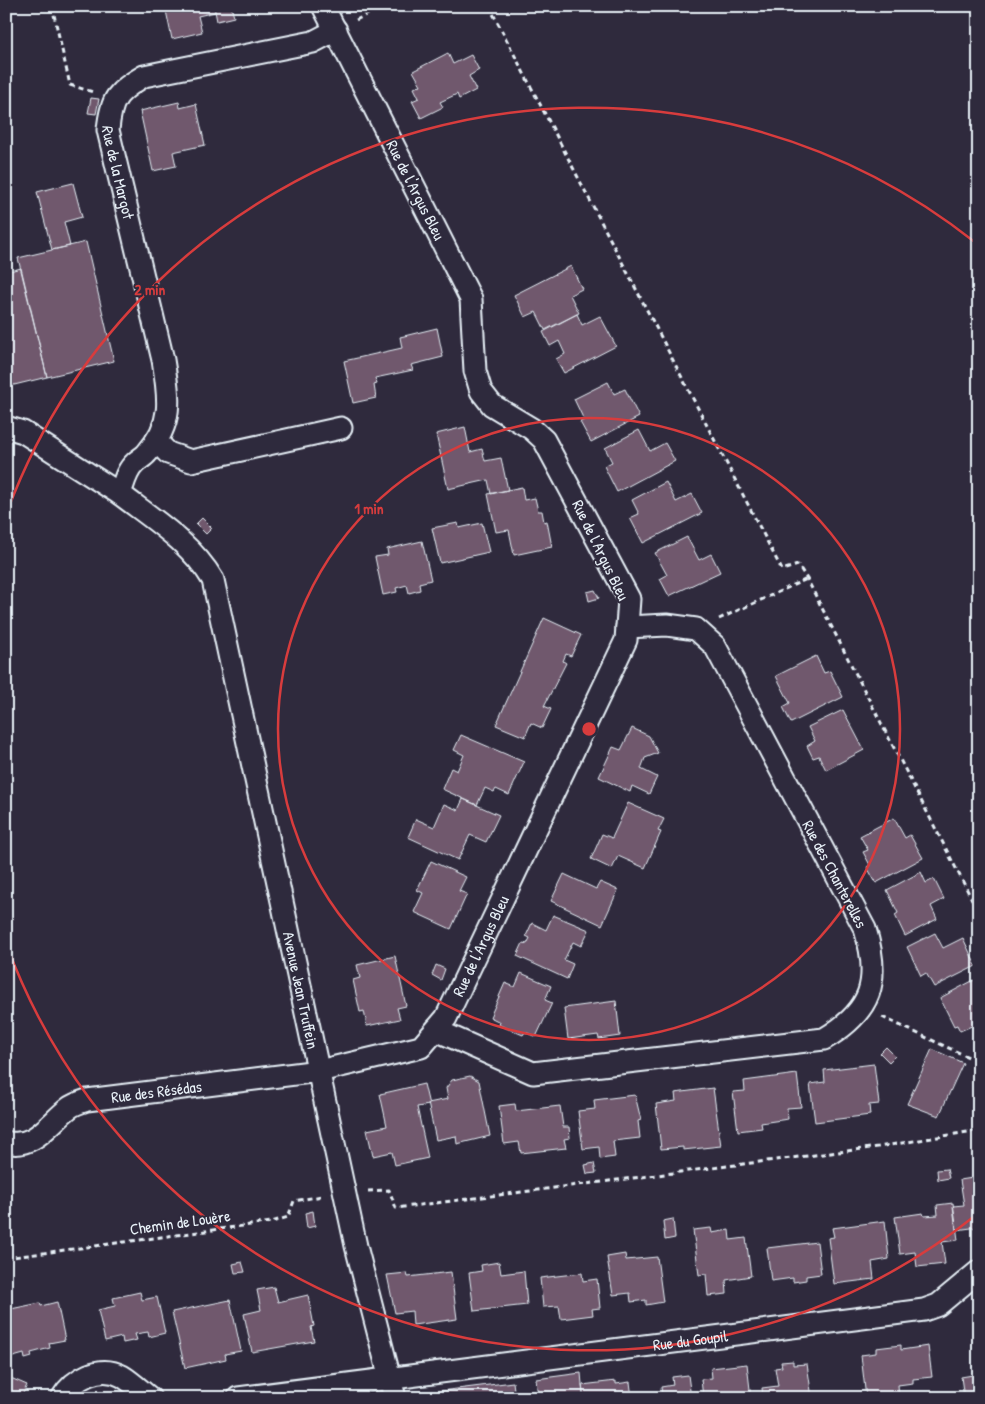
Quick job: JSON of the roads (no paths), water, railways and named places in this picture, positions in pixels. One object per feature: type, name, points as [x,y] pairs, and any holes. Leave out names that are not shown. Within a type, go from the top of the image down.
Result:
[{"type":"street","name":"Rue de l'Argus Bleu","points":[[319,1071],[421,1047],[446,1018],[626,640],[629,600],[544,440],[532,429],[492,405],[481,390],[475,371],[471,298],[323,6]]},
{"type":"street","name":"Rue de la Margot","points":[[120,494],[129,469],[146,454],[156,441],[167,420],[169,398],[163,360],[108,130],[110,107],[121,90],[144,76],[313,42],[336,30]]},
{"type":"street","points":[[6,427],[23,432],[120,494]]},
{"type":"street","points":[[156,441],[168,453],[192,461],[341,428]]},
{"type":"street","name":"Avenue Jean Truffein","points":[[120,494],[189,548],[203,563],[213,580],[356,1246],[395,1398]]},
{"type":"street","name":"Rue des Chanterelles","points":[[436,1030],[533,1073],[824,1039],[843,1028],[861,1008],[873,979],[874,963],[865,929],[714,646],[696,629],[667,625],[627,627]]},
{"type":"street","name":"Rue des Résédas","points":[[6,1142],[31,1140],[49,1128],[70,1107],[87,1100],[319,1071]]},
{"type":"street","name":"Rue du Goupil","points":[[238,1398],[390,1376],[924,1310],[938,1305],[979,1271]]},
{"type":"street","points":[[62,1398],[66,1391],[81,1378],[106,1371],[122,1376],[150,1398]]}]
